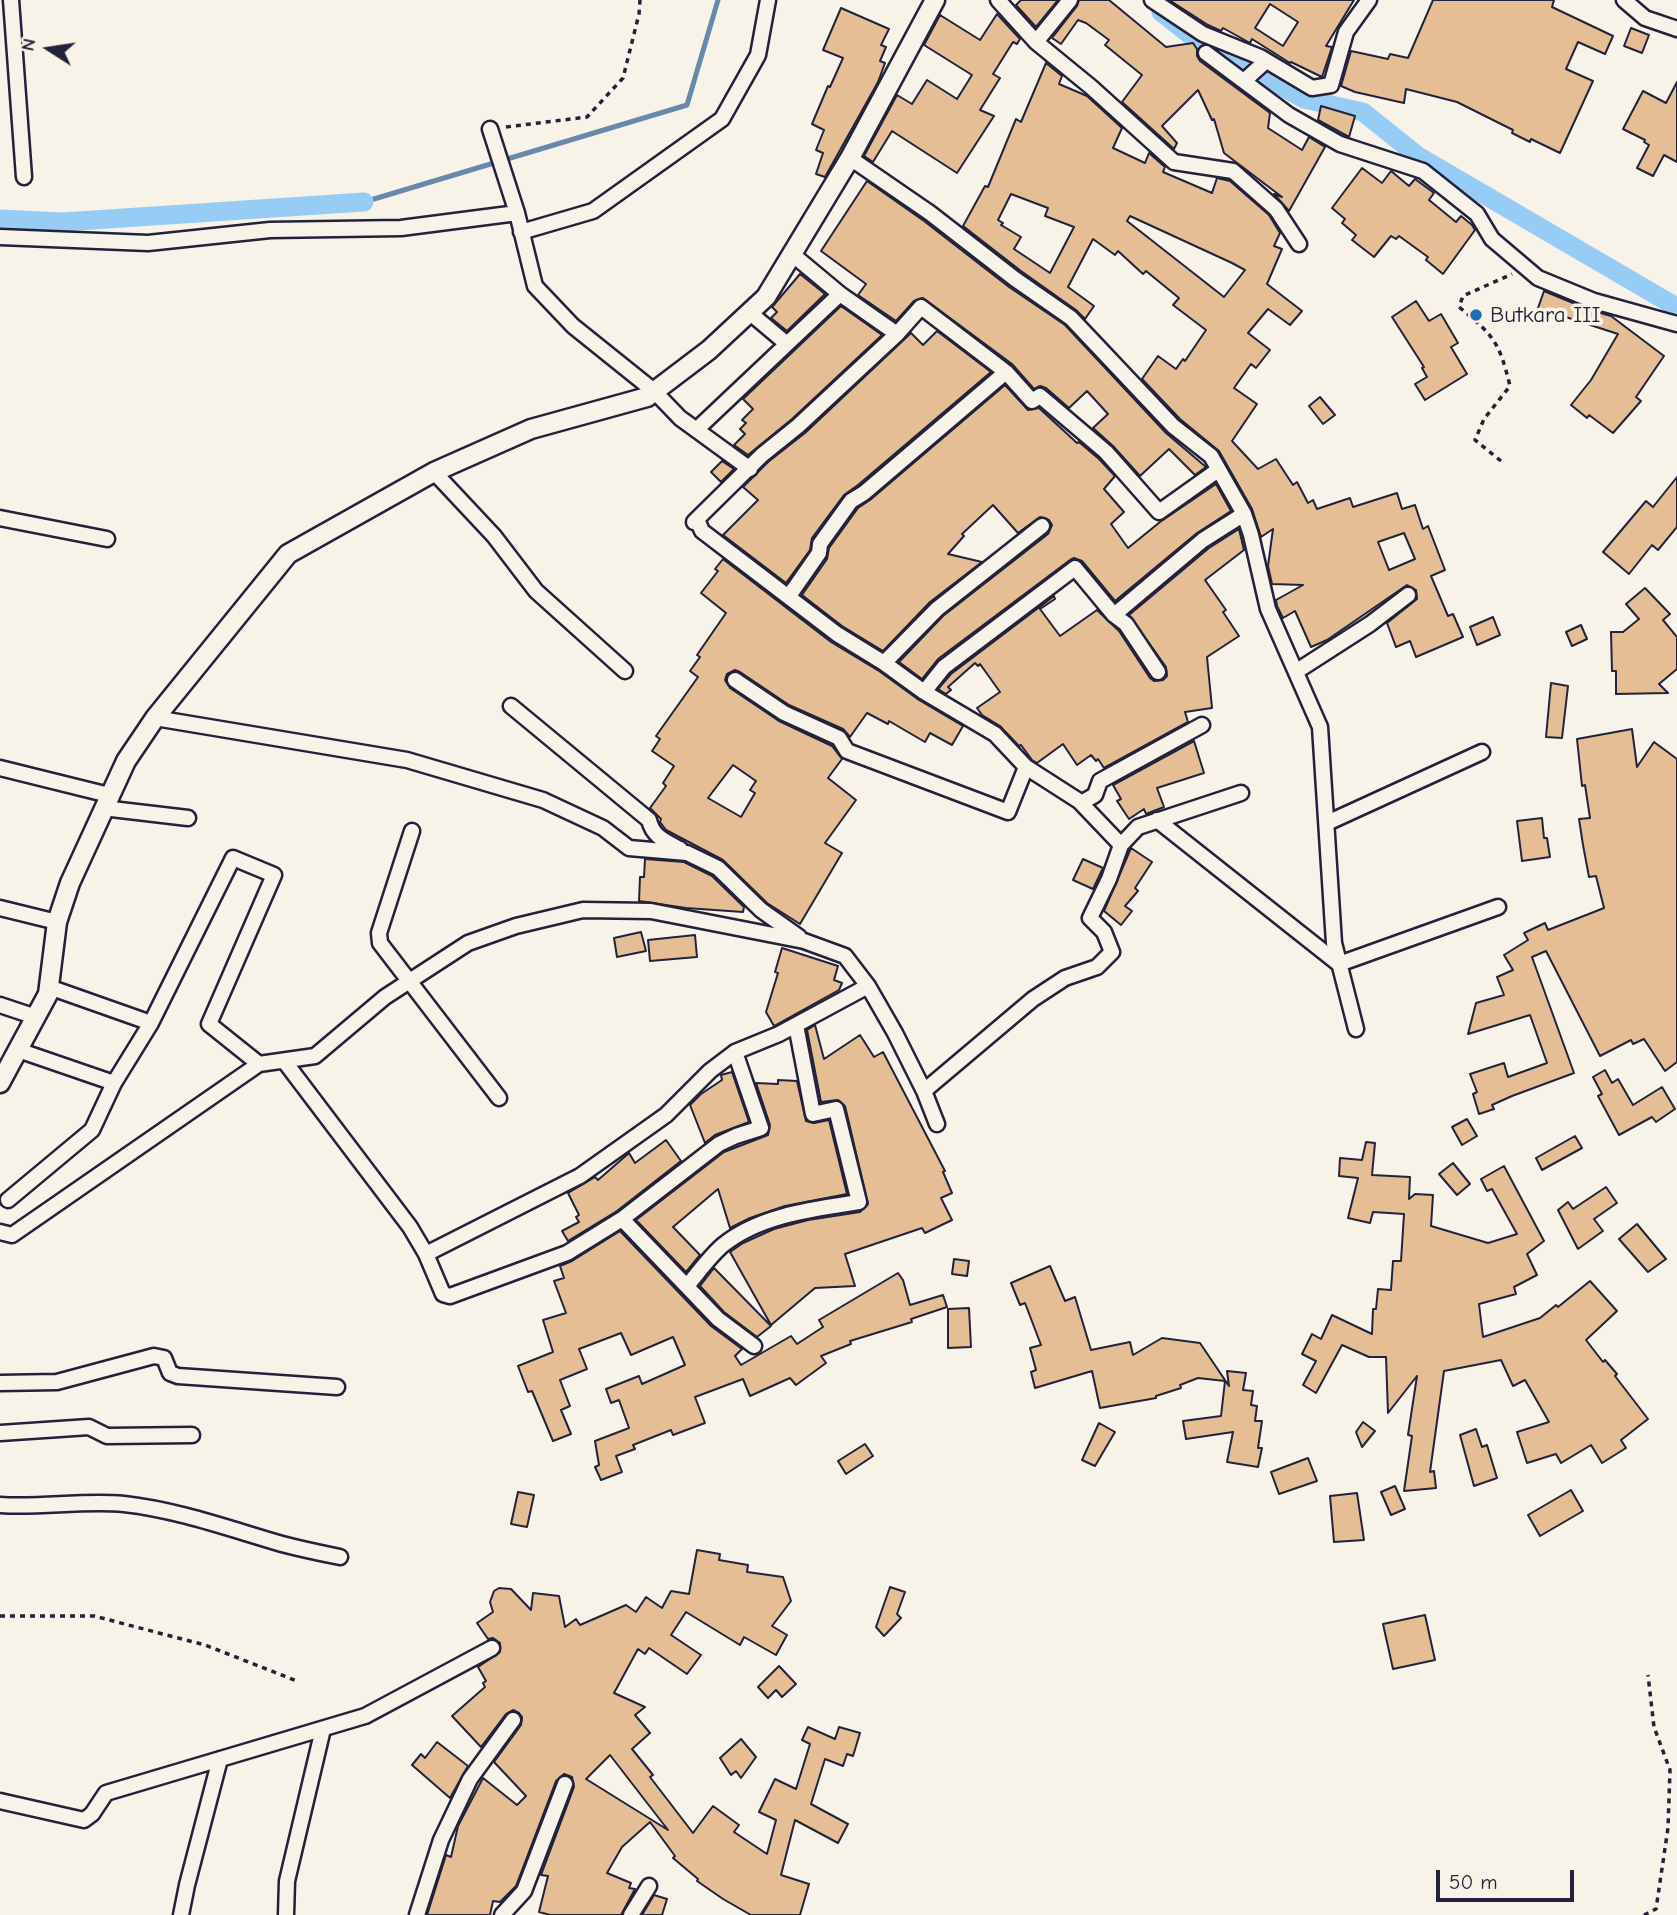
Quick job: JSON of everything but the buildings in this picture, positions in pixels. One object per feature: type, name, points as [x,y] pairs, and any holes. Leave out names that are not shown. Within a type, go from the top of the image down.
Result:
[{"type":"street","points":[[11,0],[24,177]]},
{"type":"street","points":[[521,232],[593,211],[722,120],[758,55],[768,0]]},
{"type":"street","points":[[0,1083],[48,995],[58,922],[70,883],[126,761],[155,718],[288,554],[434,472],[531,429],[647,397],[709,350],[765,297],[850,158],[935,0]]},
{"type":"street","points":[[998,0],[1036,42],[1091,87],[1174,162],[1234,171],[1276,209],[1299,244]]},
{"type":"street","points":[[1036,42],[1070,0]]},
{"type":"street","points":[[1152,0],[1203,34],[1265,61],[1312,88],[1331,85],[1346,32],[1369,0]]},
{"type":"street","points":[[1624,0],[1644,18],[1677,29]]},
{"type":"street","points":[[1206,52],[1289,115],[1340,144],[1423,171],[1477,214],[1492,239],[1538,278],[1594,302],[1677,324]]},
{"type":"street","points":[[1246,80],[1265,61]]},
{"type":"street","points":[[490,129],[517,213],[535,286],[573,326],[654,391],[680,418],[750,469]]},
{"type":"street","points":[[850,158],[930,213],[1015,279],[1071,318],[1173,426],[1210,456],[1244,514],[1268,609],[1321,727],[1334,943],[1356,1029]]},
{"type":"street","points":[[0,237],[148,243],[270,230],[401,229],[517,213]]},
{"type":"street","points":[[792,254],[840,294],[897,334]]},
{"type":"street","points":[[696,430],[840,294]]},
{"type":"street","points":[[1121,845],[1081,803],[1026,767],[995,734],[924,692],[837,634],[702,531],[699,524],[694,522],[762,455],[798,426],[897,334],[921,307],[1006,372],[1032,401],[1040,396],[1107,452],[1158,512],[1218,470]]},
{"type":"street","points":[[749,312],[787,344]]},
{"type":"street","points":[[789,596],[819,553],[820,544],[851,501],[864,493],[1006,372]]},
{"type":"street","points":[[434,472],[494,536],[536,591],[625,671]]},
{"type":"street","points":[[1114,615],[1203,540],[1244,514]]},
{"type":"street","points":[[0,518],[107,539]]},
{"type":"street","points":[[884,663],[937,609],[1042,526]]},
{"type":"street","points":[[924,692],[944,667],[1075,568],[1114,615],[1126,624],[1158,672]]},
{"type":"street","points":[[1297,671],[1370,624],[1408,595]]},
{"type":"street","points":[[735,680],[784,713],[839,737],[847,751],[1008,812],[1026,767]]},
{"type":"street","points":[[511,706],[649,820],[656,836],[718,868],[761,910],[804,941]]},
{"type":"street","points":[[155,718],[407,760],[543,800],[603,828],[629,848],[687,853]]},
{"type":"street","points":[[1081,803],[1095,795],[1100,781],[1202,725]]},
{"type":"street","points":[[1327,823],[1482,752]]},
{"type":"street","points":[[0,768],[106,802],[188,818]]},
{"type":"street","points":[[924,1091],[1033,999],[1065,978],[1097,967],[1112,952],[1104,932],[1090,918],[1109,879],[1121,845],[1138,827],[1241,793]]},
{"type":"street","points":[[1157,820],[1339,964]]},
{"type":"street","points":[[412,831],[379,933],[383,949],[499,1098]]},
{"type":"street","points":[[8,1200],[92,1130],[114,1083],[151,1023],[233,858],[274,876],[209,1024],[259,1065]]},
{"type":"street","points":[[1339,964],[1498,907]]},
{"type":"street","points":[[0,908],[58,922]]},
{"type":"street","points":[[0,1232],[12,1235],[259,1065],[315,1056],[384,997],[468,943],[516,926],[583,910],[651,911],[804,941],[845,956],[868,986],[924,1091],[937,1124]]},
{"type":"street","points":[[426,1254],[580,1176],[666,1115],[710,1071],[735,1052],[796,1025],[868,986]]},
{"type":"street","points":[[49,987],[151,1023]]},
{"type":"street","points":[[0,1005],[36,1017]]},
{"type":"street","points":[[687,1286],[723,1245],[751,1229],[779,1217],[859,1202],[836,1109],[813,1114],[796,1025]]},
{"type":"street","points":[[18,1050],[114,1083]]},
{"type":"street","points":[[285,1062],[410,1227],[426,1254],[443,1294],[450,1296],[567,1253],[622,1219],[719,1144],[761,1128],[735,1052]]},
{"type":"street","points":[[622,1219],[719,1319],[754,1346]]},
{"type":"street","points":[[0,1383],[57,1382],[154,1356],[164,1358],[170,1373],[178,1376],[337,1387]]},
{"type":"street","points":[[0,1433],[89,1427],[107,1436],[192,1434]]},
{"type":"street","points":[[0,1504],[125,1504],[187,1516],[340,1557]]},
{"type":"street","points":[[0,1801],[84,1820],[92,1814],[106,1793],[365,1716],[492,1648]]},
{"type":"street","points":[[417,1915],[441,1840],[470,1779],[513,1720]]},
{"type":"street","points":[[286,1915],[287,1881],[323,1729]]},
{"type":"street","points":[[181,1915],[220,1759]]},
{"type":"street","points":[[502,1915],[524,1891],[565,1783]]},
{"type":"street","points":[[631,1915],[649,1886]]},
{"type":"path","points":[[490,129],[587,117],[623,78],[640,0]]},
{"type":"path","points":[[1501,461],[1475,440],[1484,419],[1510,386],[1503,356],[1490,333],[1459,307],[1463,296],[1526,268]]},
{"type":"path","points":[[0,1616],[94,1616],[205,1645],[296,1681]]},
{"type":"path","points":[[1644,1915],[1656,1909],[1668,1828],[1670,1770],[1654,1727],[1648,1675]]},
{"type":"waterway","points":[[364,202],[687,105],[718,0]]},
{"type":"waterway","points":[[1161,12],[1189,34],[1304,99],[1363,112],[1418,156],[1673,305]]},
{"type":"waterway","points":[[0,219],[63,222],[364,202]]},
{"type":"place","name":"Butkara III","points":[[1476,315]]}]
